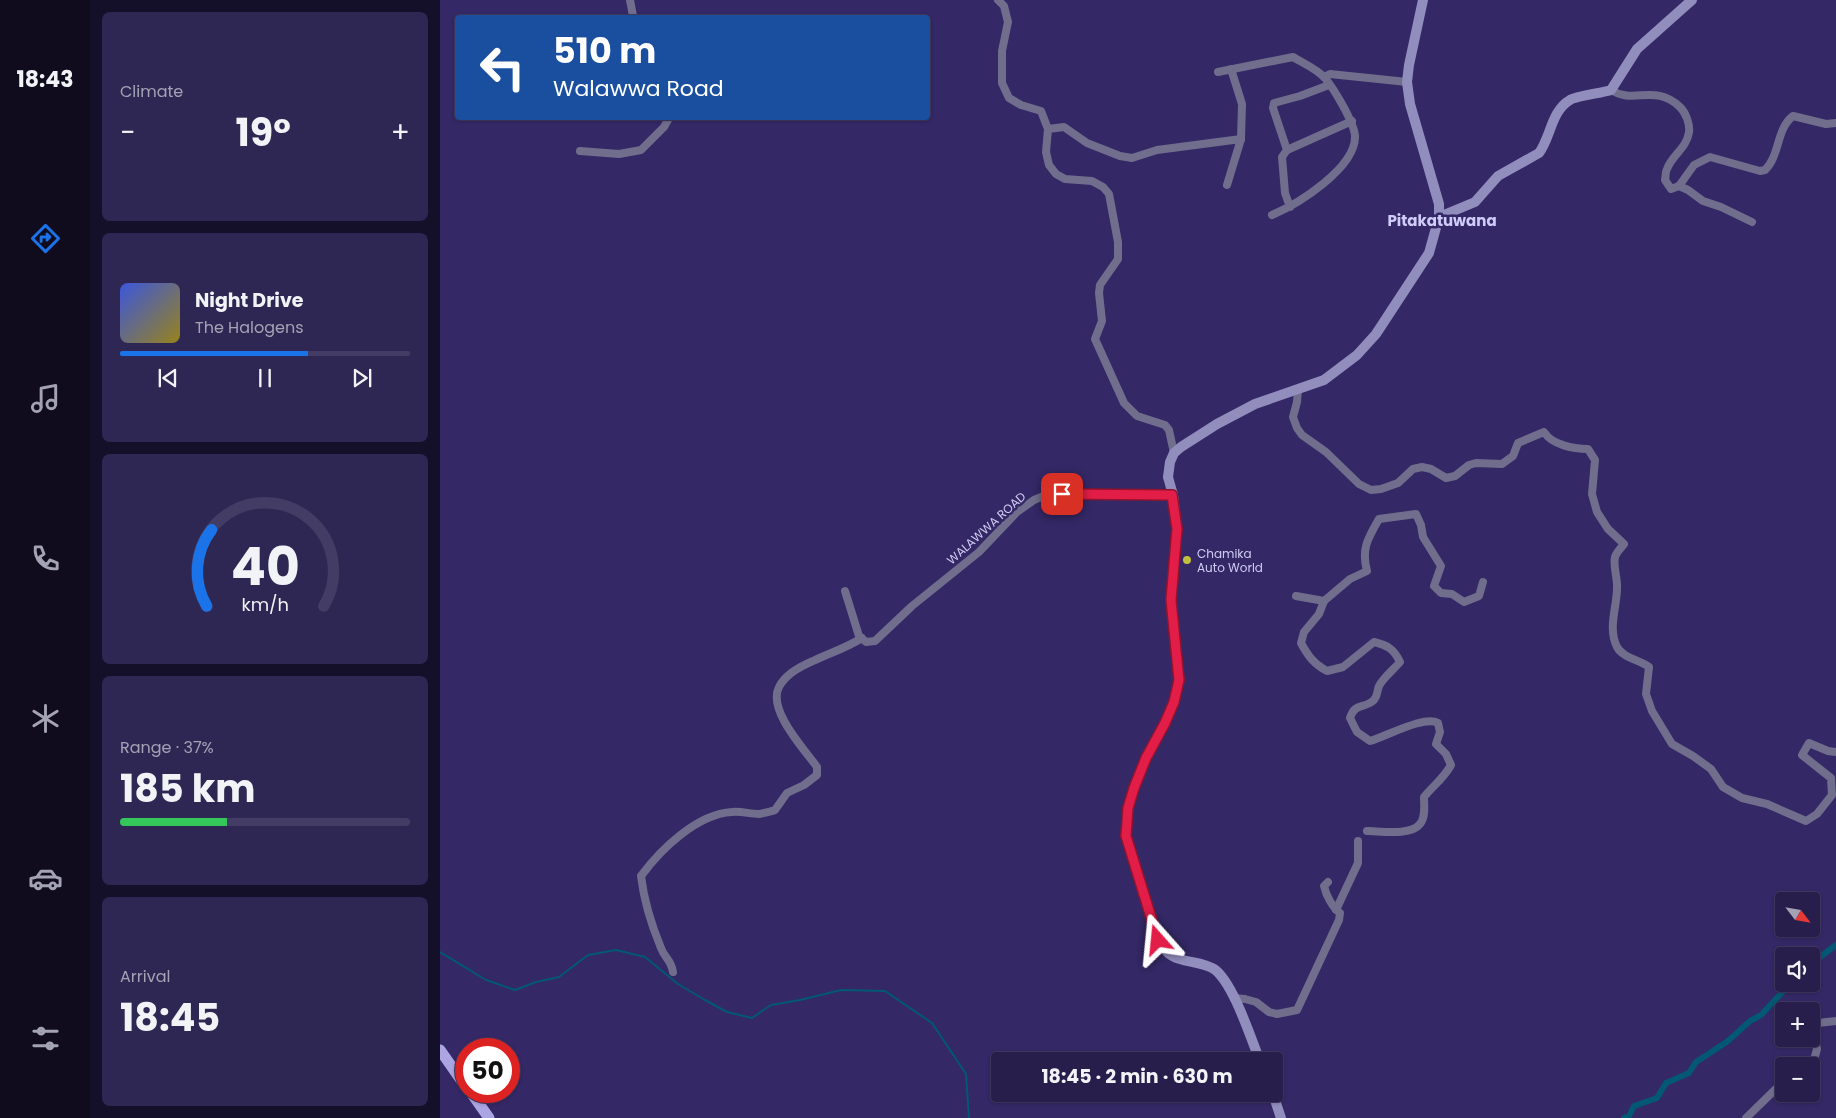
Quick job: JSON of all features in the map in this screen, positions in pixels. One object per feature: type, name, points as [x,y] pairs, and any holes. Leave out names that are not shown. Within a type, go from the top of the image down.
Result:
[{"type":"main road","points":[[1256,1052],[1224,979],[1214,969],[1178,958],[1168,952],[1158,940],[1126,836],[1128,808],[1134,788],[1146,758],[1174,702],[1179,680],[1171,600],[1177,529],[1168,477],[1170,462],[1174,454],[1181,447],[1217,424],[1255,404],[1324,380],[1339,370],[1357,355],[1376,334],[1429,254],[1439,217],[1439,204],[1410,104],[1407,82],[1423,0]]},
{"type":"main road","points":[[1439,217],[1475,202],[1498,176],[1539,153],[1544,147],[1556,115],[1570,99],[1611,90],[1637,49],[1692,0]]},
{"type":"main road","points":[[440,1050],[455,1071]]},
{"type":"main road","points":[[1276,1102],[1281,1118]]},
{"type":"main road","points":[[478,1103],[489,1118]]},
{"type":"street","points":[[630,0],[634,15]]},
{"type":"street","points":[[998,0],[1004,6],[1008,22],[1002,51],[1002,83],[1009,98],[1021,105],[1042,111],[1048,129],[1046,152],[1048,165],[1056,174],[1065,179],[1092,181],[1103,187],[1109,194],[1118,242],[1118,259],[1100,285],[1102,321],[1095,338],[1124,403],[1137,416],[1165,425],[1169,430],[1174,454]]},
{"type":"street","points":[[1218,72],[1293,57],[1324,77],[1352,121],[1355,137],[1351,151],[1340,168],[1319,188],[1290,207],[1272,215]]},
{"type":"street","points":[[1228,185],[1241,139],[1242,104],[1231,69]]},
{"type":"street","points":[[1324,77],[1330,74],[1407,82]]},
{"type":"street","points":[[1287,150],[1273,108],[1274,103],[1329,85]]},
{"type":"street","points":[[1611,90],[1617,94],[1660,95],[1672,99],[1684,111],[1688,134],[1681,150],[1668,167],[1665,180],[1671,189],[1679,186],[1694,165],[1710,157],[1760,171],[1765,170],[1772,161],[1784,128],[1793,116],[1826,124],[1836,123]]},
{"type":"street","points":[[580,151],[619,154],[641,150],[664,127],[668,120]]},
{"type":"street","points":[[1290,207],[1286,193],[1282,157],[1287,150],[1352,121]]},
{"type":"street","points":[[1048,129],[1064,127],[1088,143],[1120,156],[1132,158],[1157,150],[1241,139]]},
{"type":"street","points":[[1679,186],[1703,201],[1721,207],[1752,222]]},
{"type":"street","points":[[1298,389],[1298,402],[1293,417],[1297,428],[1326,452],[1359,484],[1371,490],[1398,484],[1413,469],[1422,467],[1431,469],[1446,478],[1456,476],[1469,465],[1476,463],[1502,464],[1513,456],[1518,443],[1544,432],[1547,437],[1572,449],[1588,450],[1595,460],[1592,494],[1597,512],[1608,529],[1624,544],[1615,558],[1617,587],[1613,616],[1617,648],[1625,655],[1642,661],[1649,667],[1646,694],[1652,711],[1672,744],[1693,756],[1711,770],[1723,787],[1742,798],[1767,804],[1806,821],[1817,814],[1832,795],[1831,778],[1802,755],[1809,743],[1828,751],[1836,752]]},
{"type":"street","name":"WALAWWA ROAD","points":[[862,638],[866,642],[876,641],[912,606],[979,552],[1017,512],[1034,500],[1046,495],[1078,493],[1172,495]]},
{"type":"street","points":[[1367,830],[1402,832],[1420,824],[1424,813],[1424,797],[1445,776],[1451,765],[1446,754],[1436,744],[1440,732],[1438,723],[1433,720],[1419,722],[1370,741],[1357,732],[1350,718],[1353,711],[1361,705],[1372,702],[1378,693],[1379,686],[1400,662],[1396,653],[1386,644],[1374,642],[1343,667],[1326,672],[1308,657],[1301,643],[1304,632],[1319,614],[1324,601],[1350,579],[1367,571],[1364,559],[1367,539],[1380,519],[1416,514],[1421,525],[1423,537],[1441,566],[1434,586],[1441,593],[1452,594],[1464,602],[1479,596],[1483,582]]},
{"type":"street","points":[[673,972],[672,962],[663,953],[651,923],[641,876],[655,858],[675,838],[708,818],[731,812],[759,814],[775,810],[787,792],[804,785],[817,775],[818,767],[783,720],[777,701],[779,687],[794,672],[812,661],[846,648],[862,638],[859,636],[845,591]]},
{"type":"street","points":[[1296,596],[1324,601]]},
{"type":"street","points":[[1336,910],[1358,863],[1358,841]]},
{"type":"street","points":[[1234,998],[1245,998],[1256,1002],[1269,1012],[1277,1014],[1297,1010],[1339,920],[1340,913],[1336,910],[1324,886],[1328,882]]},
{"type":"street","points":[[1815,1057],[1818,1049],[1813,1029],[1818,1024],[1836,1021]]},
{"type":"street","points":[[1746,1118],[1775,1090]]},
{"type":"waterway","points":[[1820,957],[1836,945]]},
{"type":"waterway","points":[[440,952],[486,980],[515,990],[536,982],[559,977],[588,955],[616,950],[645,957],[678,984],[705,1000],[727,1012],[752,1018],[771,1005],[841,990],[885,991],[932,1023],[966,1074],[969,1118]]},
{"type":"waterway","points":[[1624,1118],[1629,1116],[1634,1106],[1657,1098],[1666,1083],[1689,1073],[1696,1062],[1728,1041],[1750,1021],[1761,1015],[1783,992]]},
{"type":"place","name":"Chamika Auto World","points":[[1187,560]]},
{"type":"district","name":"Pitakatuwana","points":[[1442,220]]},
{"type":"route","points":[[1062,494],[1172,495],[1177,529],[1171,600],[1179,664],[1179,680],[1174,702],[1146,758],[1134,788],[1128,808],[1126,836],[1158,940]]}]
